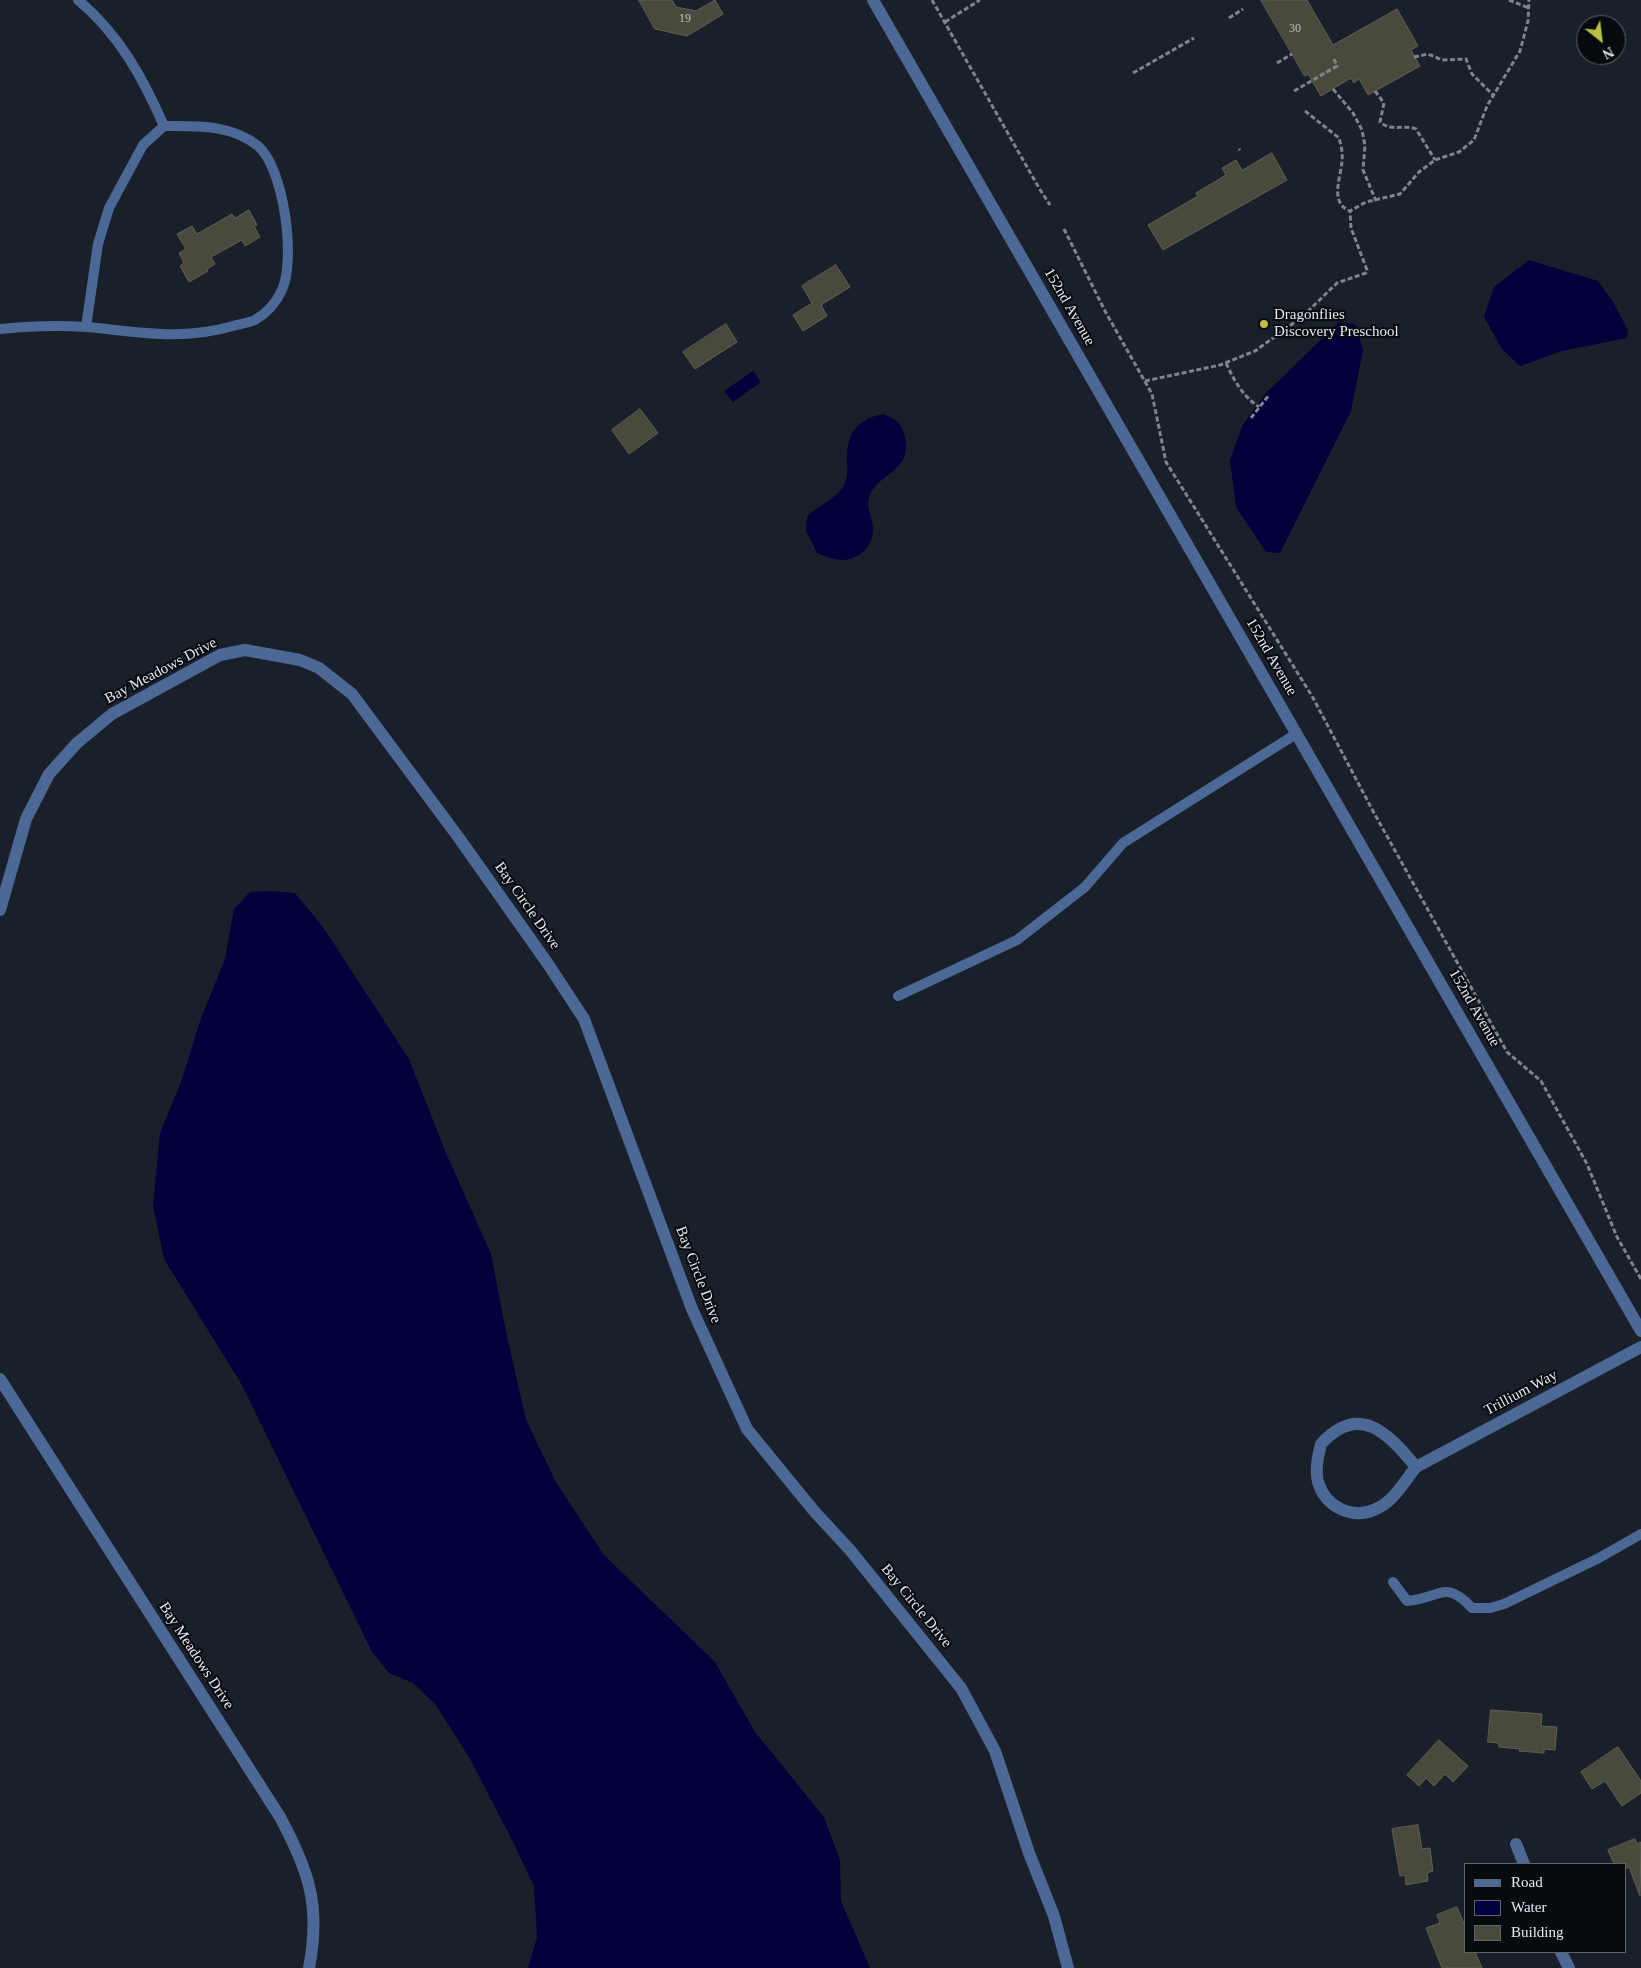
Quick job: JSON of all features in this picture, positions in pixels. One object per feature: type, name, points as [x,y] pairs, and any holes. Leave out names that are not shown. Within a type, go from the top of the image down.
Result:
[{"type":"street","name":"152nd Avenue","points":[[874,0],[1641,1331]]},
{"type":"street","name":"Bay Meadows Drive","points":[[0,910],[26,819],[49,774],[77,743],[120,710],[220,655],[245,650]]},
{"type":"street","name":"Bay Circle Drive","points":[[245,650],[300,660],[319,668],[352,694],[459,838],[548,964],[584,1019],[692,1309],[747,1429],[814,1511],[850,1550],[961,1688],[996,1751],[1029,1853],[1054,1916],[1068,1968]]},
{"type":"street","name":"Trillium Way","points":[[1416,1467],[1381,1431],[1358,1424],[1342,1425],[1321,1444],[1317,1470],[1323,1493],[1334,1506],[1347,1513],[1362,1514],[1378,1509],[1392,1499],[1416,1467],[1641,1348]]},
{"type":"street","name":"Bay Meadows Drive","points":[[0,1379],[280,1817],[307,1874],[312,1898],[313,1930],[309,1968]]},
{"type":"street","points":[[1516,1844],[1524,1863]]},
{"type":"street","points":[[1561,1953],[1569,1968]]},
{"type":"lane","points":[[78,0],[96,15],[124,50],[142,77],[164,126]]},
{"type":"lane","points":[[0,329],[28,326],[86,327],[154,336],[217,330],[254,320],[272,308],[283,289],[288,263],[284,207],[276,174],[259,147],[234,132],[192,126],[164,126],[143,144],[109,208],[98,244],[86,327]]},
{"type":"lane","points":[[898,996],[1017,940],[1085,888],[1123,843],[1296,734]]},
{"type":"lane","points":[[1393,1582],[1407,1601],[1420,1600],[1446,1591],[1459,1594],[1472,1608],[1490,1608],[1504,1604],[1599,1558],[1641,1534]]},
{"type":"path","points":[[932,0],[1050,205]]},
{"type":"path","points":[[945,22],[980,0]]},
{"type":"path","points":[[1509,0],[1528,8]]},
{"type":"path","points":[[1350,211],[1366,202],[1400,194],[1419,172],[1435,160],[1459,152],[1474,140],[1493,95],[1520,51],[1528,21],[1529,0]]},
{"type":"path","points":[[1229,18],[1243,9]]},
{"type":"path","points":[[1133,73],[1194,38]]},
{"type":"path","points":[[1277,63],[1292,54]]},
{"type":"path","points":[[1414,57],[1428,54],[1442,60],[1466,59],[1472,74],[1493,95]]},
{"type":"path","points":[[1294,92],[1337,66],[1334,59]]},
{"type":"path","points":[[1333,89],[1353,113],[1362,130],[1365,146],[1363,170],[1376,201]]},
{"type":"path","points":[[1375,92],[1384,103],[1380,122],[1391,129],[1404,127],[1416,129],[1435,160]]},
{"type":"path","points":[[1305,111],[1339,138],[1342,160],[1337,195],[1345,209],[1350,211]]},
{"type":"path","points":[[1145,381],[1226,363],[1255,351],[1302,317],[1337,283],[1366,274],[1366,267],[1350,222],[1350,211]]},
{"type":"path","points":[[1064,229],[1105,311],[1152,394],[1166,462],[1312,696],[1373,812],[1507,1052],[1541,1081],[1587,1164],[1617,1237],[1641,1279]]},
{"type":"path","points":[[1226,363],[1237,386],[1246,398],[1260,407]]},
{"type":"path","points":[[1251,418],[1269,395]]},
{"type":"water","points":[[1529,260],[1598,281],[1613,302],[1628,330],[1627,338],[1562,351],[1520,366],[1502,349],[1484,317],[1494,287]]},
{"type":"water","points":[[1339,322],[1356,325],[1363,350],[1351,411],[1280,553],[1266,552],[1236,507],[1230,460],[1242,426],[1265,394]]},
{"type":"water","points":[[753,371],[761,382],[733,402],[724,391]]},
{"type":"water","points":[[883,414],[900,425],[904,432],[906,449],[904,458],[899,465],[880,482],[869,498],[868,505],[873,528],[870,542],[862,553],[850,559],[835,559],[817,553],[806,531],[807,517],[835,496],[843,487],[847,476],[848,447],[856,428],[867,419]]},
{"type":"water","points":[[250,892],[295,893],[323,927],[409,1059],[446,1153],[491,1254],[526,1420],[557,1484],[604,1555],[715,1662],[755,1732],[824,1817],[840,1860],[841,1901],[870,1968],[528,1968],[537,1937],[534,1886],[511,1838],[470,1759],[436,1705],[413,1683],[389,1673],[372,1652],[242,1385],[164,1259],[153,1206],[160,1133],[181,1082],[201,1018],[225,959],[234,909]]},
{"type":"building","points":[[639,0],[672,0],[676,7],[696,11],[715,0],[723,14],[687,36],[655,29]]},
{"type":"building","points":[[1261,0],[1307,0],[1333,45],[1397,9],[1418,46],[1411,50],[1420,66],[1368,95],[1359,79],[1354,83],[1351,78],[1321,96],[1308,74],[1305,76]]},
{"type":"building","points":[[1272,153],[1287,180],[1163,250],[1148,225],[1198,196],[1196,193],[1226,175],[1222,168],[1236,160],[1242,170]]},
{"type":"building","points":[[249,210],[257,225],[254,226],[260,237],[245,246],[242,240],[211,257],[215,264],[207,269],[208,271],[189,282],[180,266],[184,263],[179,253],[186,249],[177,234],[192,226],[197,234],[232,214],[235,218]]},
{"type":"building","points":[[836,265],[850,287],[821,305],[827,316],[803,331],[793,315],[812,303],[802,286]]},
{"type":"building","points":[[726,324],[737,342],[695,369],[683,352]]},
{"type":"building","points":[[640,409],[658,433],[629,454],[612,430]]},
{"type":"building","points":[[1491,1710],[1542,1714],[1541,1726],[1557,1727],[1555,1750],[1544,1749],[1544,1753],[1519,1751],[1520,1749],[1499,1747],[1499,1743],[1488,1742]]},
{"type":"building","points":[[1439,1740],[1468,1766],[1453,1782],[1445,1774],[1434,1786],[1426,1778],[1419,1786],[1407,1775]]},
{"type":"building","points":[[1618,1747],[1641,1781],[1641,1793],[1622,1806],[1605,1781],[1592,1789],[1581,1772]]},
{"type":"building","points":[[1418,1825],[1422,1849],[1430,1848],[1433,1871],[1427,1873],[1428,1881],[1406,1885],[1405,1875],[1400,1876],[1392,1829]]},
{"type":"building","points":[[1635,1839],[1637,1844],[1641,1842],[1640,1896],[1629,1867],[1626,1868],[1626,1863],[1614,1863],[1608,1850]]},
{"type":"building","points":[[1457,1907],[1464,1924],[1464,1953],[1475,1953],[1482,1968],[1442,1968],[1426,1928],[1440,1923],[1437,1915]]},
{"type":"place","name":"Dragonflies Discovery Preschool","points":[[1264,324]]}]
